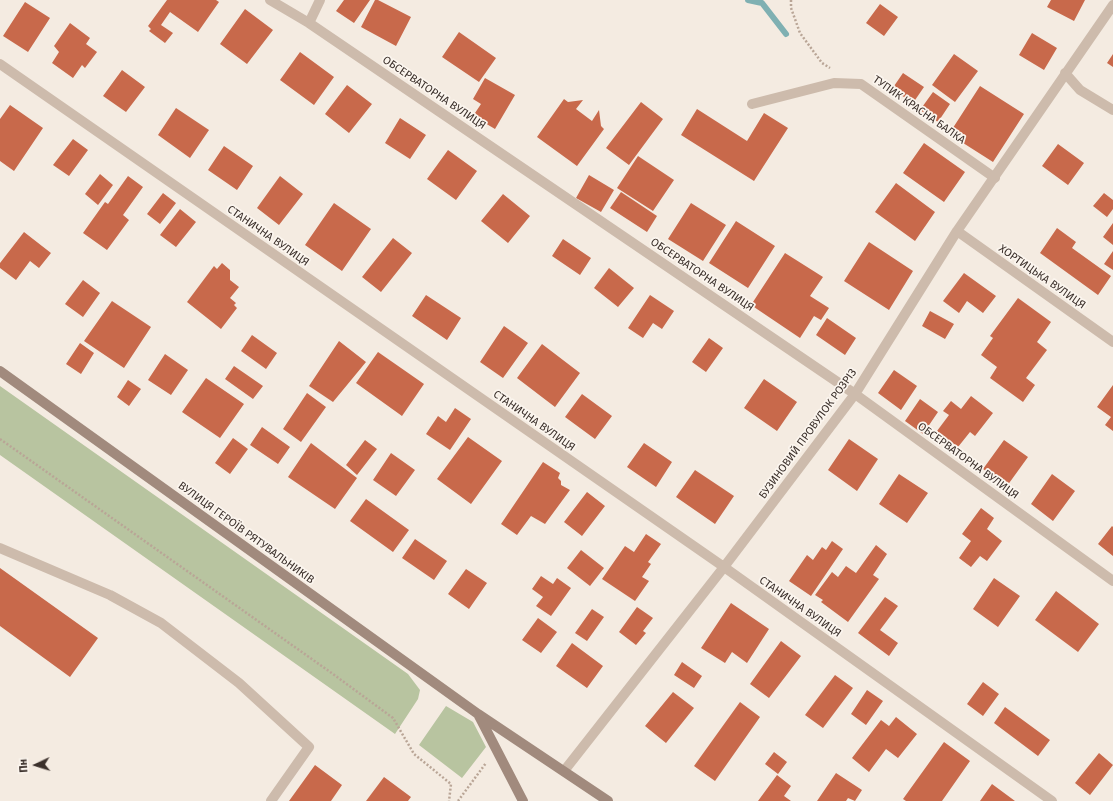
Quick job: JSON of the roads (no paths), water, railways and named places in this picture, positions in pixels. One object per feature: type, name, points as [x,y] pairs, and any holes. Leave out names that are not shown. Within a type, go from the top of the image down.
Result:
[{"type":"main road","name":"ВУЛИЦЯ ГЕРОЇВ РЯТУВАЛЬНИКІВ","points":[[0,371],[478,714],[608,801]]},
{"type":"main road","name":"ВУЛИЦЯ ГЕРОЇВ РЯТУВАЛЬНИКІВ","points":[[478,714],[522,801]]},
{"type":"street","name":"ОБСЕРВАТОРНА ВУЛИЦЯ","points":[[270,0],[310,23],[855,394],[1113,581]]},
{"type":"street","points":[[310,23],[320,0]]},
{"type":"street","name":"БУЗИНОВИЙ ПРОВУЛОК РОЗРІЗ","points":[[564,771],[724,567],[855,394],[957,231],[996,178],[1065,73],[1113,5]]},
{"type":"street","name":"СТАНИЧНА ВУЛИЦЯ","points":[[0,64],[724,567],[1052,801]]},
{"type":"street","points":[[1065,73],[1080,90],[1113,110]]},
{"type":"street","name":"ТУПИК КРАСНА БАЛКА","points":[[752,104],[834,83],[860,84],[996,178]]},
{"type":"street","name":"ХОРТИЦЬКА ВУЛИЦЯ","points":[[957,231],[1113,342]]},
{"type":"street","points":[[0,548],[110,595],[160,623],[238,683],[309,747],[271,801]]},
{"type":"waterway","points":[[748,0],[762,3],[786,34]]}]
